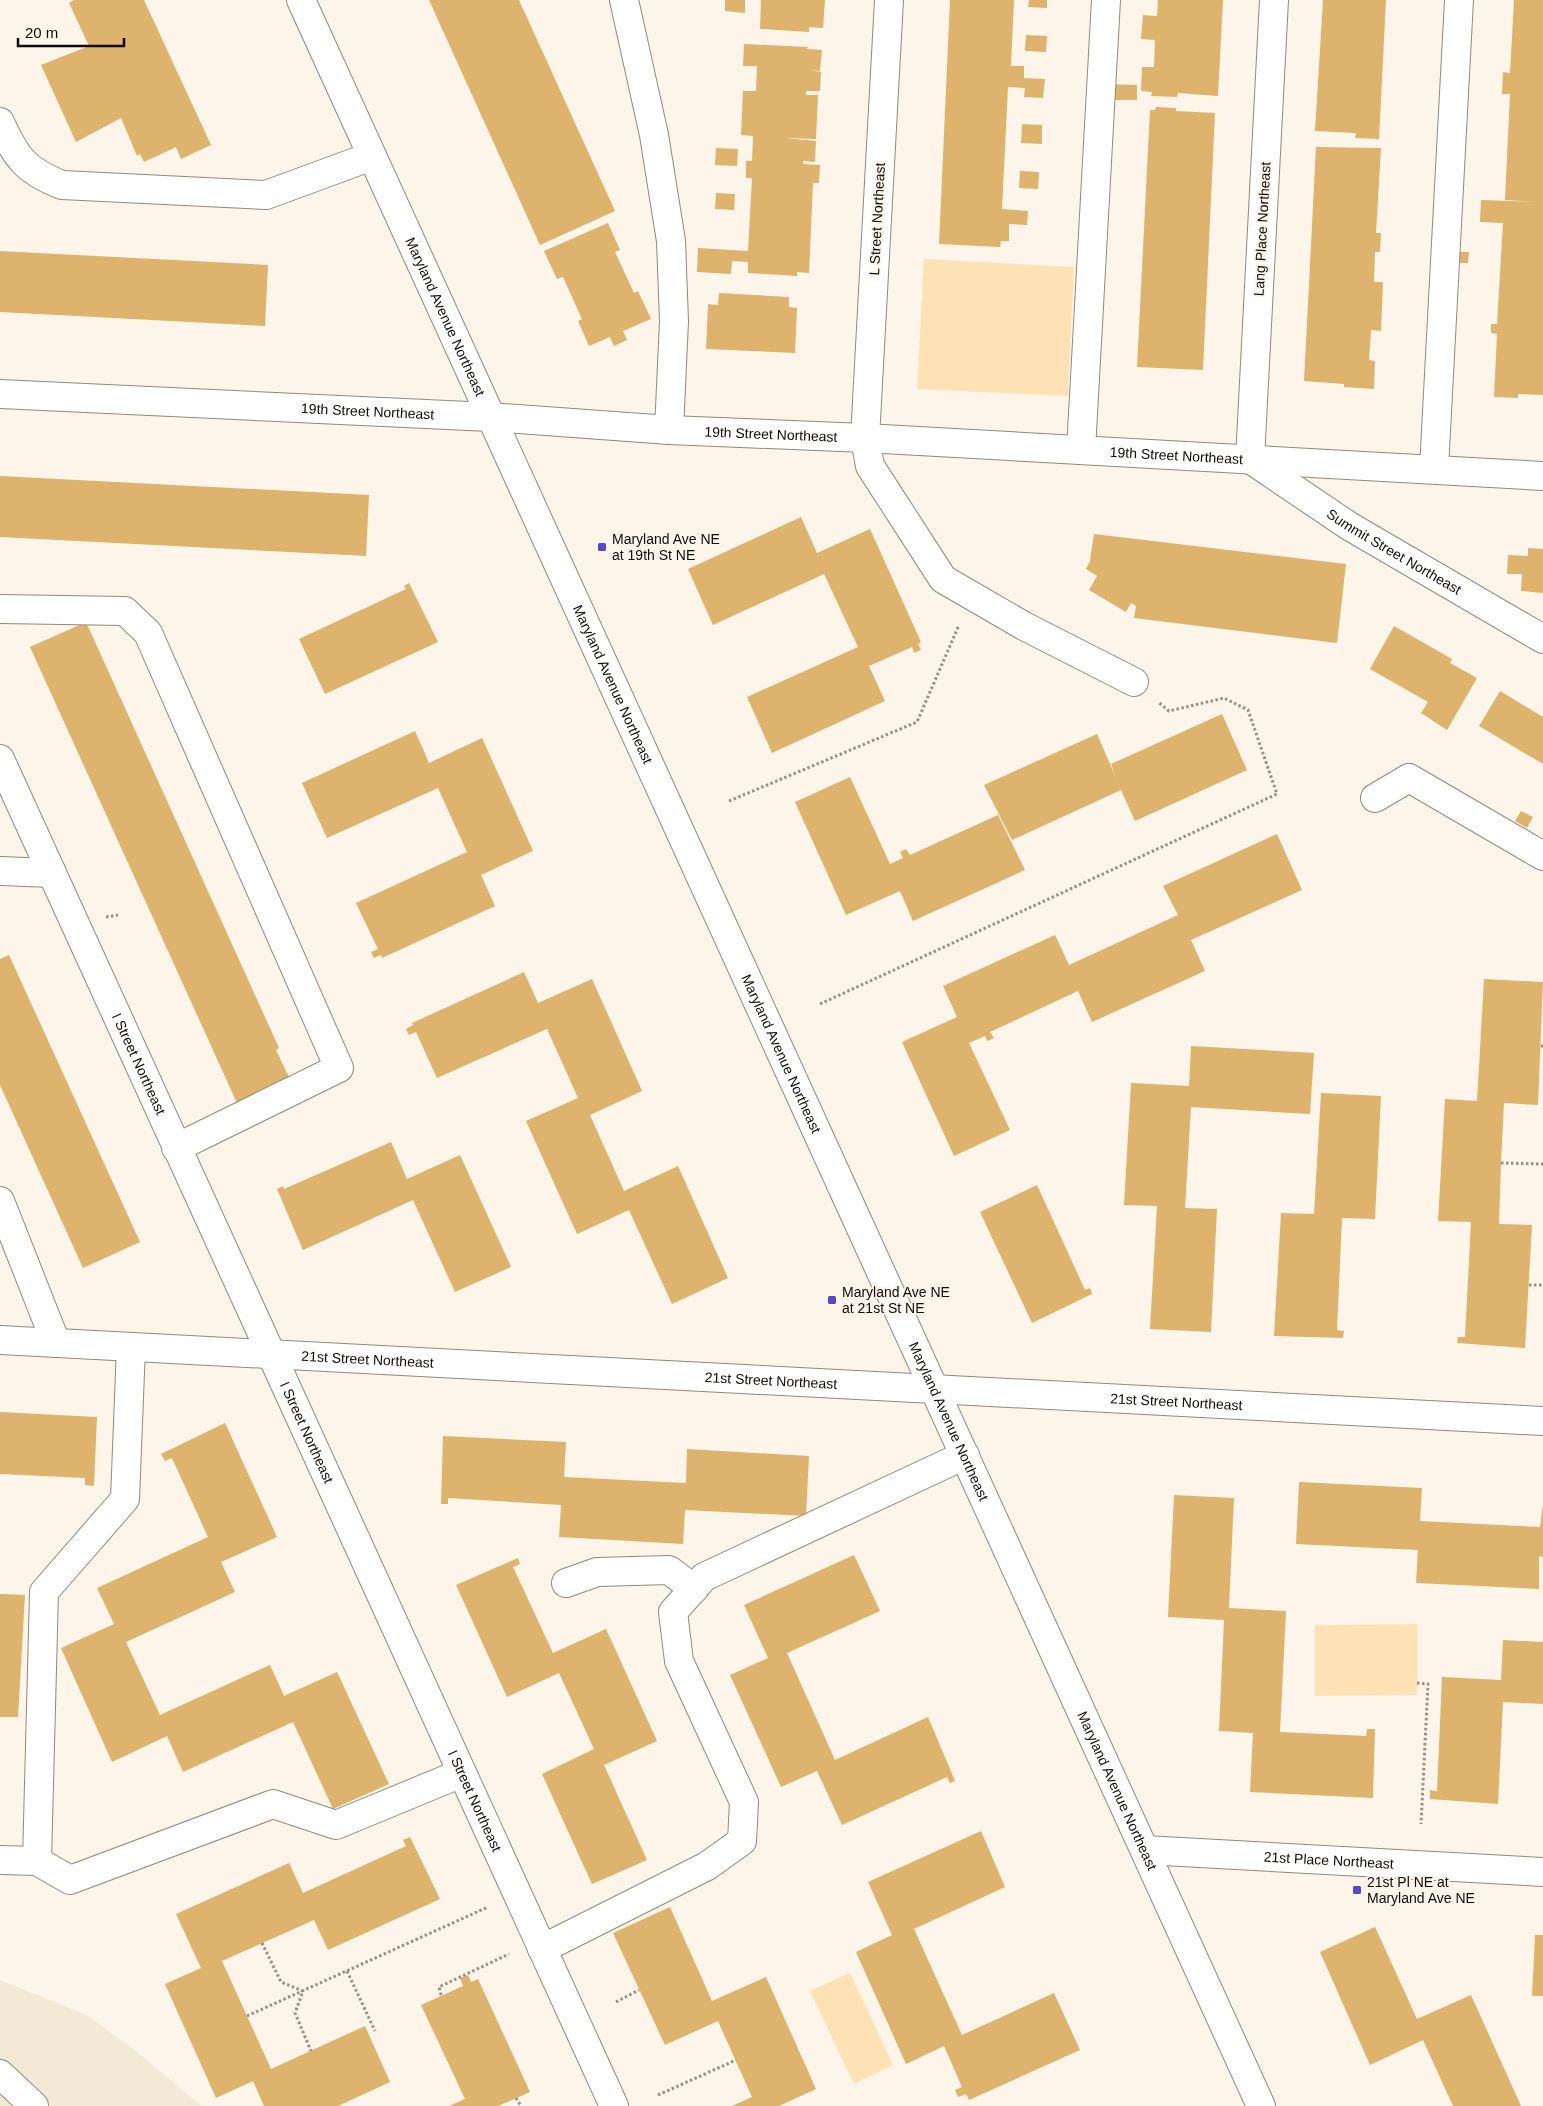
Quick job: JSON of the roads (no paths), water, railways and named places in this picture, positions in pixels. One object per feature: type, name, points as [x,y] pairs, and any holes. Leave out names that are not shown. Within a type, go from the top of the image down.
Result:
[{"type":"street","name":"Maryland Avenue Northeast","points":[[301,0],[1261,2106]]},
{"type":"street","points":[[624,0],[654,134],[671,240],[674,321],[669,430]]},
{"type":"street","name":"L Street Northeast","points":[[889,0],[865,438],[870,466],[942,579],[1024,626],[1134,682]]},
{"type":"street","points":[[1081,450],[1106,0]]},
{"type":"street","name":"Lang Place Northeast","points":[[1250,459],[1274,0]]},
{"type":"street","points":[[1434,468],[1458,0]]},
{"type":"street","points":[[0,122],[12,148],[37,175],[62,186],[266,195],[372,156]]},
{"type":"street","name":"19th Street Northeast","points":[[0,394],[490,417],[669,430],[865,438],[1434,468],[1543,476]]},
{"type":"street","name":"Summit Street Northeast","points":[[1250,459],[1349,526],[1543,639]]},
{"type":"street","points":[[0,609],[125,611],[148,633],[339,1068],[176,1148]]},
{"type":"street","name":"I Street Northeast","points":[[0,759],[270,1355],[614,2106]]},
{"type":"street","points":[[1375,798],[1410,778],[1543,856]]},
{"type":"street","points":[[0,870],[52,873]]},
{"type":"street","points":[[0,1201],[56,1343]]},
{"type":"street","name":"21st Street Northeast","points":[[0,1340],[1543,1421]]},
{"type":"street","points":[[37,1861],[44,1592],[126,1499],[131,1347]]},
{"type":"street","points":[[542,1949],[707,1866],[742,1841],[744,1802],[678,1661],[673,1612],[704,1578],[965,1455]]},
{"type":"street","points":[[566,1583],[597,1572],[669,1570],[694,1588]]},
{"type":"street","points":[[0,1860],[37,1861],[70,1880],[273,1804],[336,1825],[462,1774]]},
{"type":"street","name":"21st Place Northeast","points":[[1145,1850],[1543,1872]]},
{"type":"street","points":[[0,2074],[34,2106]]},
{"type":"place","name":"Maryland Ave NE at 19th St NE","points":[[602,547]]},
{"type":"place","name":"Maryland Ave NE at 21st St NE","points":[[832,1300]]},
{"type":"place","name":"21st Pl NE at Maryland Ave NE","points":[[1357,1890]]}]
